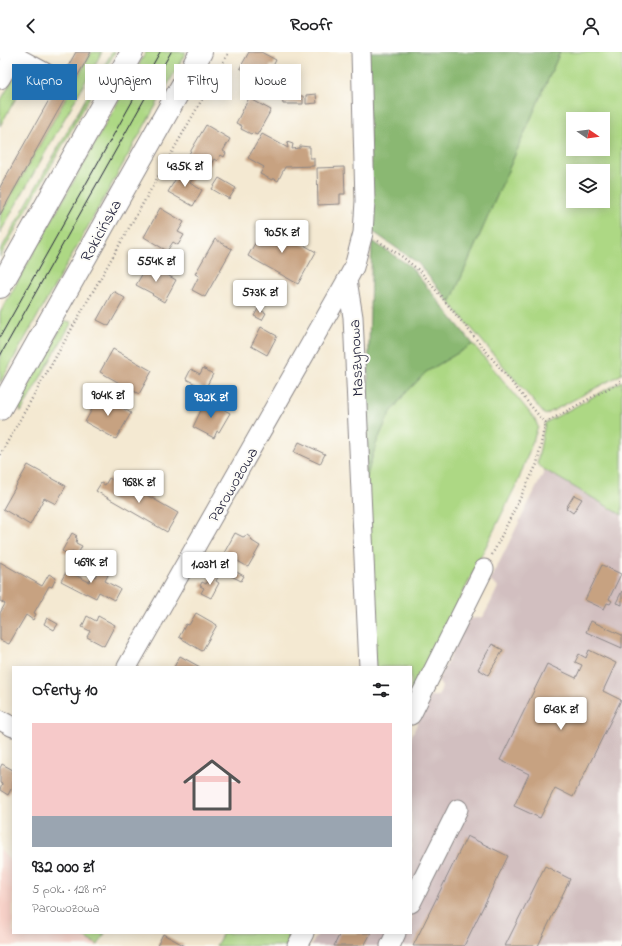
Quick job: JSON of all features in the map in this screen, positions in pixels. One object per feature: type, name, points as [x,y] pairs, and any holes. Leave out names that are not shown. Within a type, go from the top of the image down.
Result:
[{"type":"main road","points":[[0,287],[132,52]]},
{"type":"main road","name":"Rokicińska","points":[[0,409],[201,52]]},
{"type":"street","name":"Maszynowa","points":[[361,52],[365,201],[363,233],[354,267],[348,280],[353,317],[369,666]]},
{"type":"street","points":[[0,79],[12,53],[31,64]]},
{"type":"street","name":"Parowozowa","points":[[128,666],[348,280]]},
{"type":"street","points":[[412,713],[484,569]]},
{"type":"street","points":[[0,720],[12,726]]},
{"type":"street","points":[[412,901],[458,809]]},
{"type":"street","points":[[297,946],[303,934]]},
{"type":"street","points":[[390,946],[396,934]]},
{"type":"path","points":[[0,455],[228,52]]},
{"type":"path","points":[[363,233],[400,255],[421,272],[545,423]]},
{"type":"path","points":[[545,423],[622,381]]},
{"type":"path","points":[[484,569],[537,464],[545,423]]},
{"type":"shaded area","points":[[545,470],[622,515],[622,946],[311,946],[317,934],[412,934],[412,735],[430,696],[438,696],[442,687],[438,681],[469,619],[483,617],[492,600],[498,587],[490,581]]},
{"type":"shaded area","points":[[0,850],[12,863],[12,934],[79,934],[98,945],[97,946],[0,946]]},
{"type":"green space","points":[[92,52],[102,52],[95,64],[85,64]]},
{"type":"green space","points":[[112,52],[115,52],[108,64],[105,64]]},
{"type":"green space","points":[[146,52],[186,52],[179,64],[174,64],[174,73],[166,88],[166,64],[139,64]]},
{"type":"green space","points":[[367,52],[560,52],[450,303],[418,263],[372,231]]},
{"type":"green space","points":[[560,52],[622,52],[622,374],[545,415],[450,303]]},
{"type":"green space","points":[[85,64],[85,82],[77,96],[77,79]]},
{"type":"green space","points":[[12,80],[12,100],[15,100],[0,126],[0,102]]},
{"type":"green space","points":[[65,100],[75,100],[0,233],[0,216]]},
{"type":"green space","points":[[85,100],[88,100],[0,257],[0,251]]},
{"type":"green space","points":[[119,100],[159,100],[0,383],[0,313]]},
{"type":"green space","points":[[372,241],[410,266],[473,344],[426,372],[403,396],[389,415],[376,444],[365,482]]},
{"type":"green space","points":[[65,321],[72,322],[21,412],[18,404]]},
{"type":"green space","points":[[473,344],[535,419],[538,427],[519,479],[412,697],[412,666],[374,666],[365,482],[376,444],[389,415],[403,396],[426,372]]},
{"type":"green space","points":[[622,381],[622,515],[537,464],[545,423]]},
{"type":"green space","points":[[79,934],[104,934],[98,945]]},
{"type":"green space","points":[[222,934],[292,934],[286,946],[216,946]]},
{"type":"building","points":[[76,52],[91,52],[77,77],[77,64],[69,64]]},
{"type":"building","points":[[249,52],[261,52],[276,60],[274,64],[242,64]]},
{"type":"building","points":[[316,94],[317,103],[306,104],[306,95]]},
{"type":"building","points":[[301,96],[303,96],[303,104],[283,104],[282,100],[301,100]]},
{"type":"building","points":[[49,100],[64,100],[0,215],[0,187]]},
{"type":"building","points":[[248,100],[253,100],[271,110],[257,135],[241,129],[242,126],[236,123]]},
{"type":"building","points":[[206,125],[230,139],[223,151],[226,153],[224,157],[221,155],[217,161],[214,159],[210,166],[189,154]]},
{"type":"building","points":[[262,134],[288,148],[287,142],[293,144],[292,149],[300,148],[300,146],[310,147],[310,158],[314,158],[314,166],[285,167],[278,181],[273,178],[272,180],[260,174],[264,167],[248,158]]},
{"type":"building","points":[[344,167],[345,194],[340,194],[340,204],[318,205],[317,168]]},
{"type":"building","points":[[182,168],[195,176],[190,183],[202,190],[193,206],[168,192]]},
{"type":"building","points":[[219,178],[236,188],[229,199],[212,189]]},
{"type":"building","points":[[160,208],[184,222],[178,232],[184,235],[178,245],[173,242],[167,251],[144,237]]},
{"type":"building","points":[[266,223],[316,252],[298,284],[248,256]]},
{"type":"building","points":[[215,239],[232,249],[205,297],[192,290],[199,276],[195,274]]},
{"type":"building","points":[[148,264],[176,280],[164,302],[136,285]]},
{"type":"building","points":[[113,291],[125,298],[109,326],[97,320]]},
{"type":"building","points":[[258,309],[266,313],[262,320],[254,316]]},
{"type":"building","points":[[261,327],[277,336],[267,355],[251,346]]},
{"type":"building","points":[[113,349],[152,371],[139,394],[100,372]]},
{"type":"building","points":[[203,368],[213,374],[205,389],[186,379],[191,369],[200,374]]},
{"type":"building","points":[[100,395],[131,413],[116,439],[85,422]]},
{"type":"building","points":[[206,400],[230,413],[219,432],[217,431],[214,438],[193,427]]},
{"type":"building","points":[[299,442],[325,454],[320,464],[294,452]]},
{"type":"building","points":[[28,465],[66,486],[56,504],[44,498],[30,525],[3,509]]},
{"type":"building","points":[[109,478],[134,493],[136,489],[178,513],[167,532],[96,491],[101,483],[105,485]]},
{"type":"building","points":[[574,495],[582,499],[573,513],[566,508]]},
{"type":"building","points":[[72,533],[77,536],[75,537],[77,538],[76,543],[82,546],[78,554],[72,551],[69,555],[62,551]]},
{"type":"building","points":[[235,533],[243,537],[247,535],[252,541],[260,546],[248,567],[224,553]]},
{"type":"building","points":[[0,562],[42,586],[49,574],[56,578],[52,587],[49,586],[34,613],[36,614],[33,620],[26,615],[9,644],[0,640],[0,613],[5,604],[0,601]]},
{"type":"building","points":[[602,565],[621,574],[609,599],[612,601],[610,604],[607,603],[604,609],[585,600]]},
{"type":"building","points":[[225,566],[244,576],[241,581],[222,571]]},
{"type":"building","points":[[69,567],[77,572],[75,575],[89,582],[93,576],[95,577],[99,569],[108,575],[105,581],[120,589],[114,600],[99,592],[96,598],[61,581]]},
{"type":"building","points":[[212,574],[218,577],[216,581],[219,583],[211,598],[201,593],[204,588],[200,586],[202,582],[206,584]]},
{"type":"building","points":[[622,591],[622,605],[616,603]]},
{"type":"building","points":[[196,613],[217,625],[202,651],[179,637],[186,624],[189,625]]},
{"type":"building","points":[[87,616],[96,621],[98,616],[115,625],[104,646],[87,637],[90,631],[82,627]]},
{"type":"building","points":[[47,618],[58,624],[54,630],[44,624]]},
{"type":"building","points":[[591,621],[622,635],[622,648],[586,632]]},
{"type":"building","points":[[492,644],[503,650],[488,675],[478,669]]},
{"type":"building","points":[[589,650],[616,663],[603,691],[621,700],[573,797],[555,788],[540,818],[514,806],[529,774],[500,760],[547,664],[576,678],[582,665],[575,662],[579,654],[586,658]]},
{"type":"building","points":[[180,656],[198,666],[175,666]]},
{"type":"building","points":[[2,764],[12,769],[12,790],[8,795],[0,790],[2,784],[0,783],[0,768]]},
{"type":"building","points":[[467,836],[508,856],[464,946],[413,946]]},
{"type":"building","points":[[545,866],[570,879],[538,946],[505,946]]},
{"type":"building","points":[[163,934],[185,946],[157,946]]},
{"type":"building","points":[[340,934],[370,934],[364,946],[334,946]]},
{"type":"tram line","points":[[0,337],[160,52]]},
{"type":"tram line","points":[[0,356],[171,52]]}]
